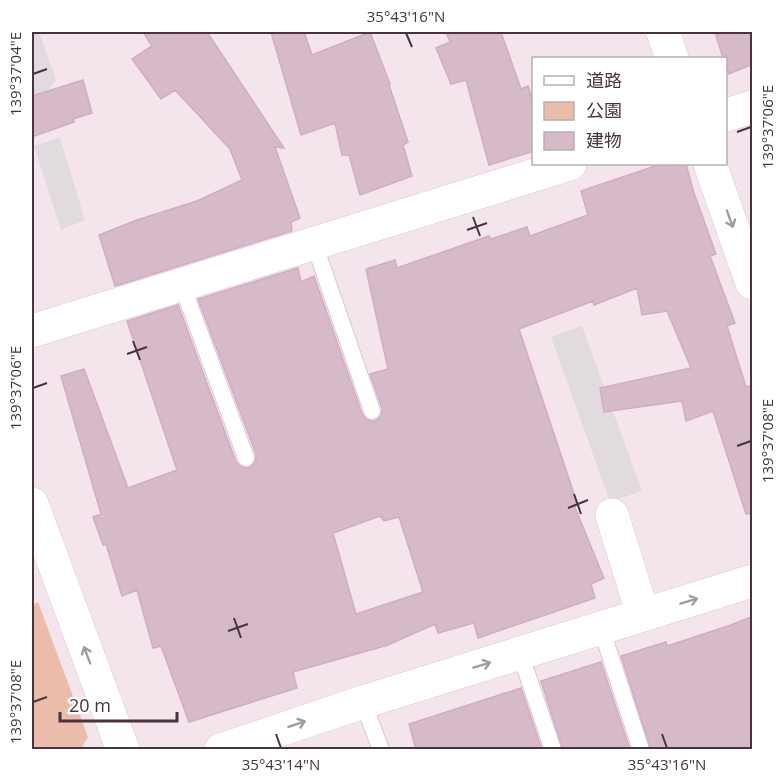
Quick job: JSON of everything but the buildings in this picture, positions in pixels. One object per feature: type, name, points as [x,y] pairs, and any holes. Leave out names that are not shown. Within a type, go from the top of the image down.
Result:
[{"type":"street","points":[[663,32],[672,57]]},
{"type":"street","points":[[727,115],[753,106]]},
{"type":"street","points":[[32,331],[567,165]]},
{"type":"street","points":[[710,165],[753,283]]},
{"type":"street","points":[[32,504],[123,750]]},
{"type":"street","points":[[612,515],[643,615]]},
{"type":"street","points":[[221,750],[363,702],[753,581]]},
{"type":"lane","points":[[314,243],[372,411]]},
{"type":"lane","points":[[182,285],[246,458]]},
{"type":"lane","points":[[601,628],[641,750]]},
{"type":"lane","points":[[520,653],[554,750]]},
{"type":"lane","points":[[363,702],[381,750]]},
{"type":"green space","points":[[38,602],[88,737],[81,749],[32,749],[32,605]]},
{"type":"shaded area","points":[[32,32],[39,32],[56,80],[35,109],[32,98]]},
{"type":"shaded area","points":[[60,138],[85,220],[61,230],[34,146]]},
{"type":"shaded area","points":[[582,326],[642,491],[610,502],[551,337]]}]
